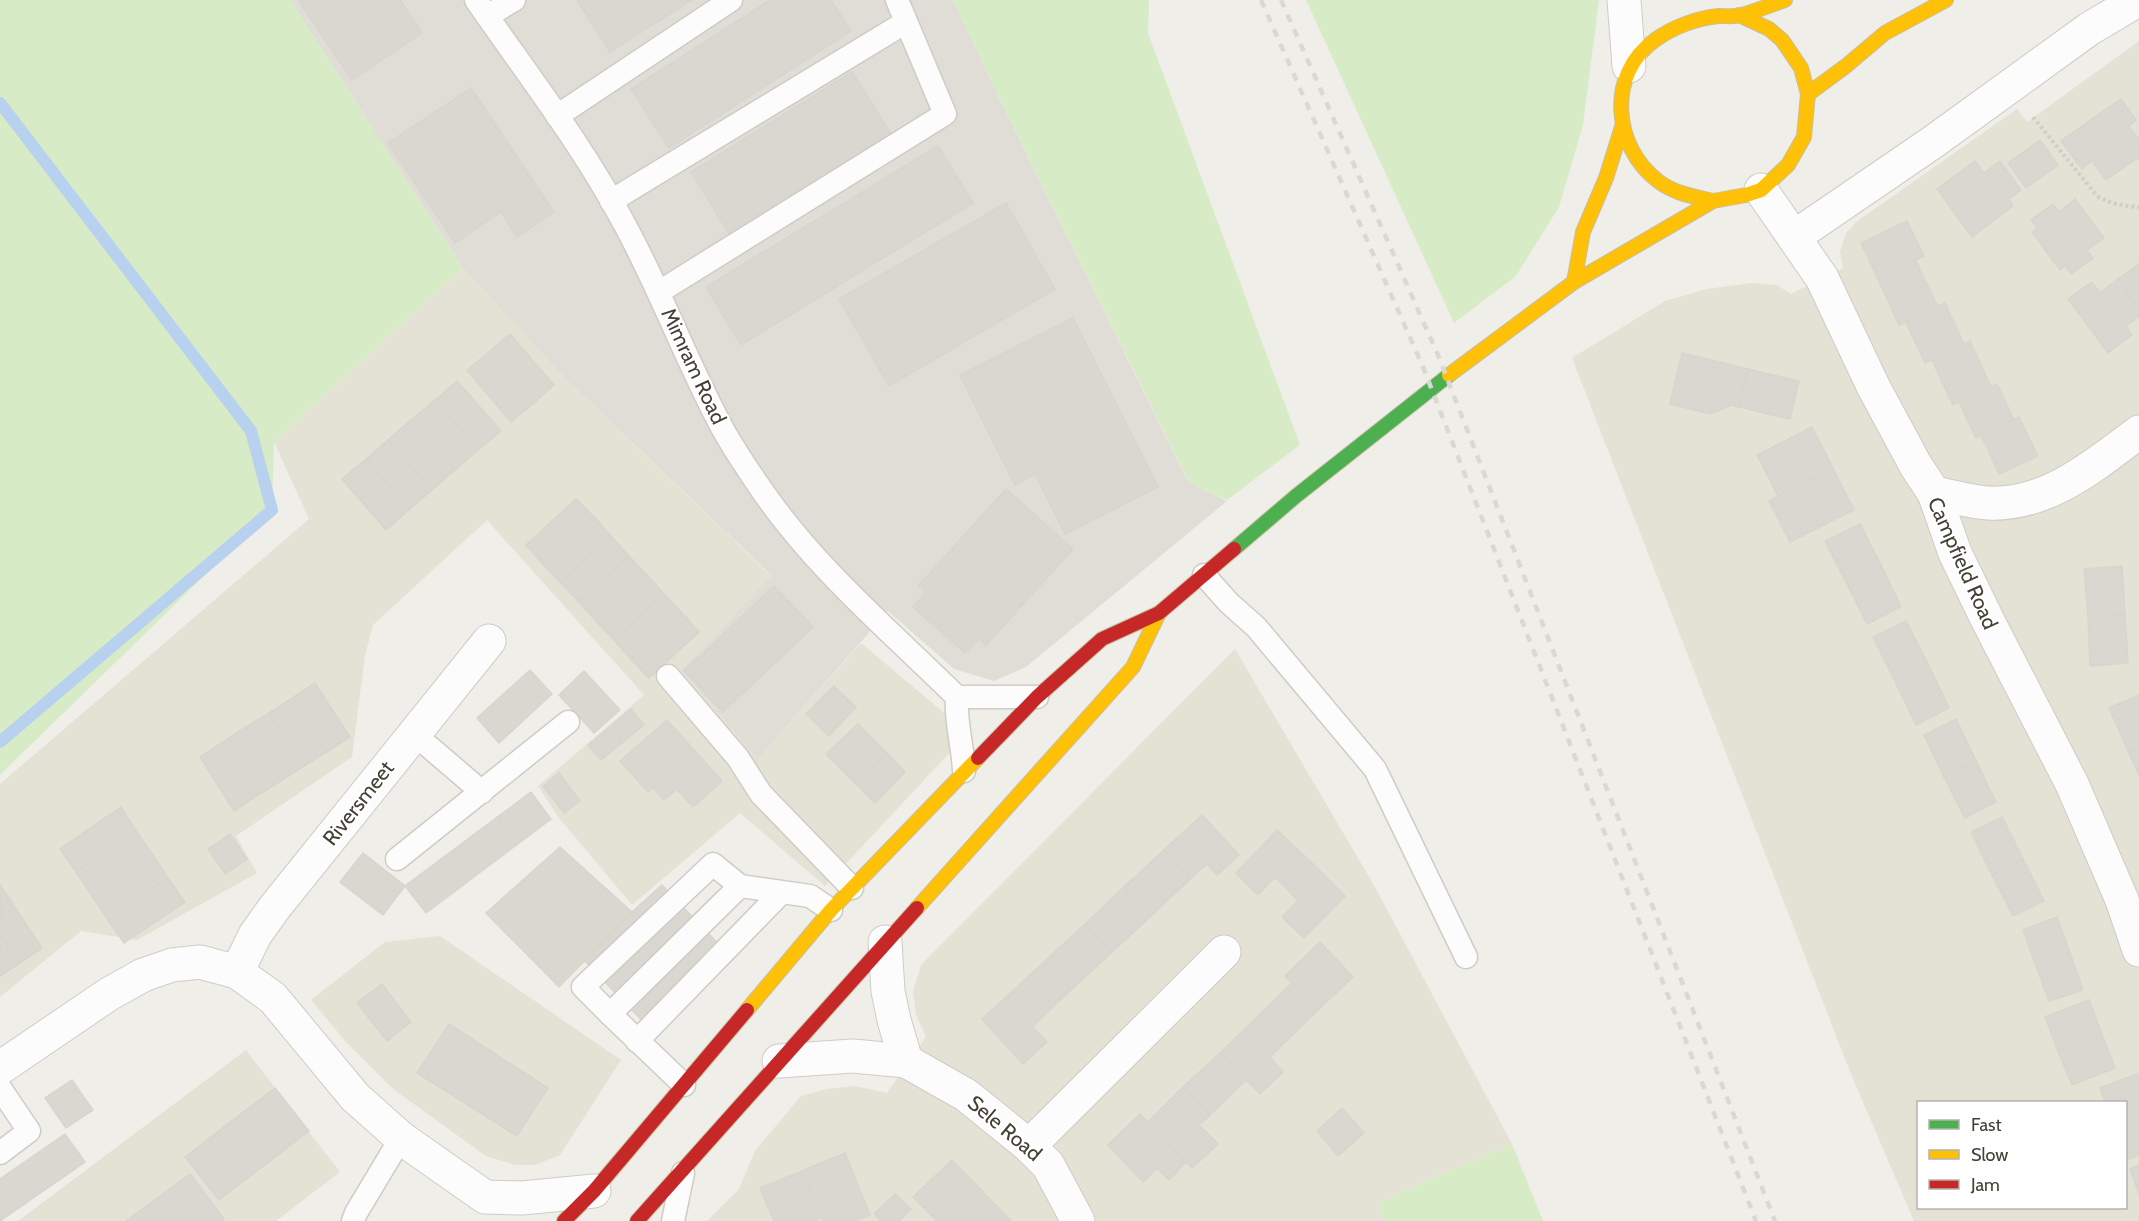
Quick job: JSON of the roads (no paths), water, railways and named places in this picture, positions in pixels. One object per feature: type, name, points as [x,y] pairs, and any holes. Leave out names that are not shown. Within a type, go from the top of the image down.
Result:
[{"type":"highway","points":[[1574,282],[1583,232],[1606,178],[1622,127],[1621,94],[1629,66],[1646,46],[1665,34],[1716,11],[1785,0]]},
{"type":"highway","points":[[1808,94],[1885,33],[1946,0]]},
{"type":"highway","points":[[564,1221],[594,1191],[831,910],[1037,697],[1102,639],[1159,613],[1296,496],[1450,373],[1574,282],[1713,201],[1761,190],[1788,165],[1804,136],[1808,94],[1801,68],[1782,40],[1769,30],[1716,11]]},
{"type":"highway","points":[[1622,127],[1635,157],[1649,174],[1676,193],[1713,201]]},
{"type":"highway","points":[[637,1221],[1133,667],[1159,613]]},
{"type":"street","points":[[1624,0],[1629,66]]},
{"type":"street","points":[[1794,237],[1934,141],[2089,29],[2138,0]]},
{"type":"street","name":"Campfield Road","points":[[1761,190],[1822,278],[1873,386],[1916,466],[1934,493],[1955,553],[1988,621],[2131,897],[2139,950]]},
{"type":"street","points":[[1934,493],[1988,503],[2014,501],[2043,493],[2090,469],[2139,432]]},
{"type":"street","name":"Riversmeet","points":[[237,972],[255,935],[275,907],[489,641]]},
{"type":"street","points":[[885,942],[888,991],[906,1061]]},
{"type":"street","points":[[1029,1146],[1224,951]]},
{"type":"street","points":[[0,1068],[109,994],[143,975],[172,965],[200,962],[237,972],[273,998],[355,1097],[401,1138],[489,1209],[522,1198],[594,1191]]},
{"type":"street","name":"Sele Road","points":[[779,1061],[853,1056],[906,1061],[966,1095],[1029,1146],[1048,1165],[1078,1221]]},
{"type":"lane","points":[[481,8],[514,0]]},
{"type":"lane","points":[[556,116],[731,0]]},
{"type":"lane","points":[[659,292],[945,114],[897,0]]},
{"type":"lane","name":"Mimram Road","points":[[481,8],[586,159],[611,201],[659,292],[718,421],[767,498],[809,552],[868,614],[957,697]]},
{"type":"lane","points":[[611,201],[906,22]]},
{"type":"lane","points":[[1204,575],[1229,603],[1256,627],[1375,769],[1466,957]]},
{"type":"lane","points":[[668,676],[738,758],[761,794],[852,888]]},
{"type":"lane","points":[[964,771],[963,744],[956,716],[957,697],[1037,697]]},
{"type":"lane","points":[[397,859],[568,722]]},
{"type":"lane","points":[[413,733],[482,792]]},
{"type":"lane","points":[[684,1085],[583,987],[713,864],[740,886],[810,896],[831,910]]},
{"type":"lane","points":[[610,1014],[740,886]]},
{"type":"lane","points":[[638,1041],[781,893]]},
{"type":"lane","points":[[0,1088],[29,1131],[0,1153]]},
{"type":"lane","points":[[353,1221],[401,1138]]},
{"type":"lane","points":[[673,1221],[684,1168]]},
{"type":"waterway","points":[[0,103],[251,431],[272,510],[0,742]]},
{"type":"railway","points":[[1261,0],[1423,367],[1756,1221]]},
{"type":"railway","points":[[1281,0],[1438,355],[1775,1221]]}]
